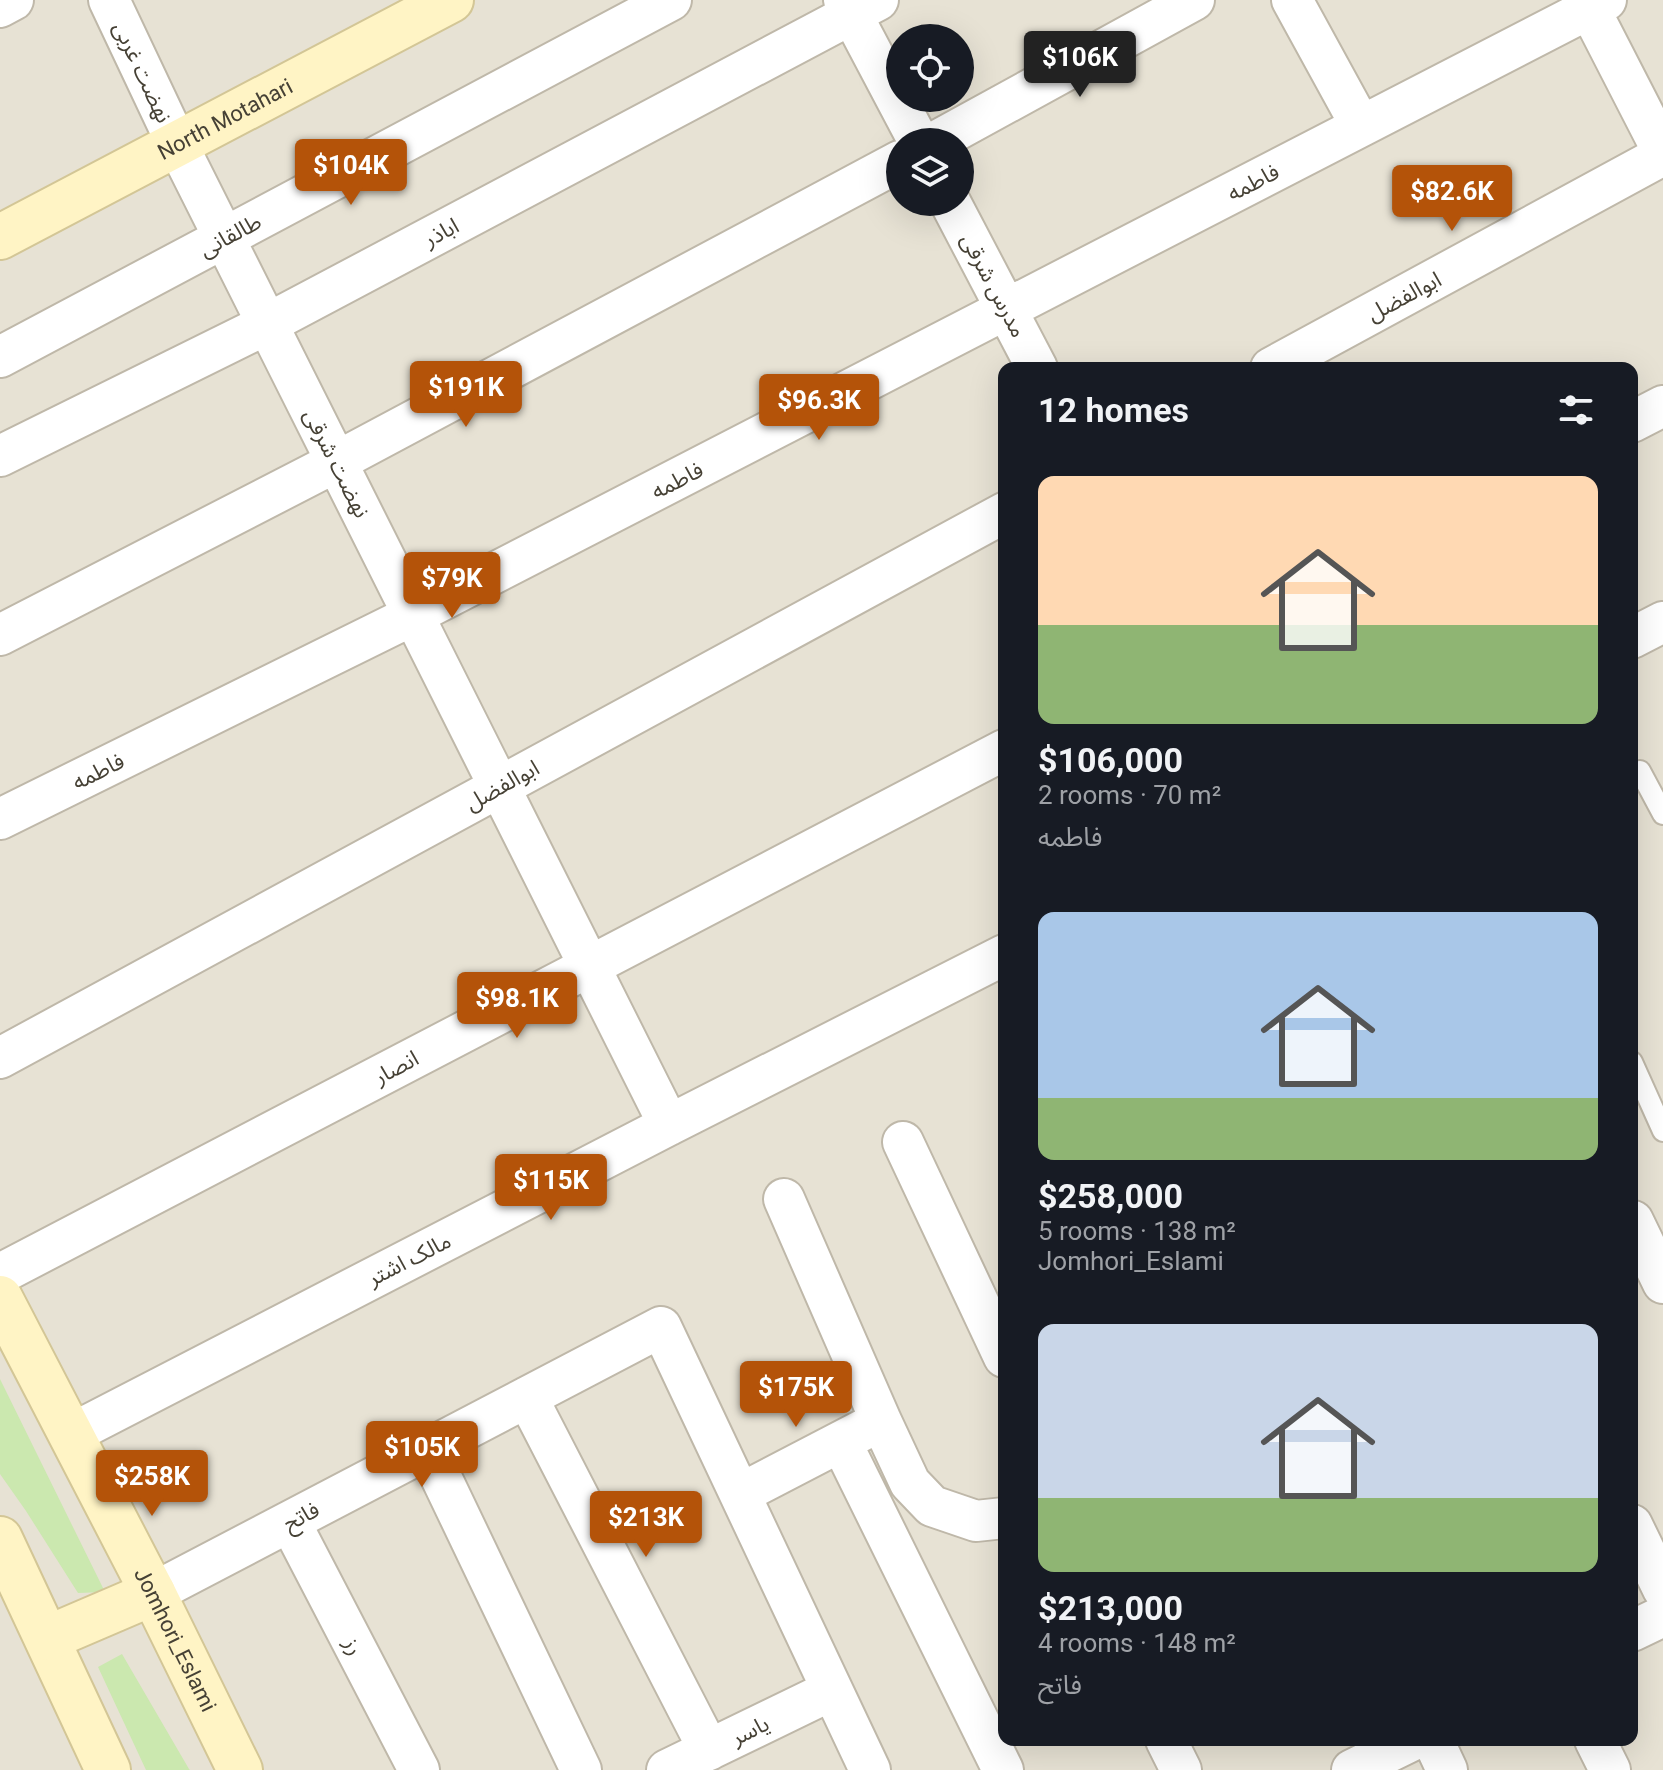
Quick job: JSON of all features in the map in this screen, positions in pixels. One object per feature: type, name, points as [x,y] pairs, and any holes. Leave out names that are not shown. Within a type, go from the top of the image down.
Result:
[{"type":"main road","name":"North Motahari","points":[[0,237],[451,0]]},
{"type":"main road","name":"Jomhori_Eslami","points":[[0,1298],[153,1593],[240,1770]]},
{"type":"main road","points":[[0,1539],[108,1770]]},
{"type":"main road","points":[[48,1638],[153,1593]]},
{"type":"street","points":[[0,7],[13,0]]},
{"type":"street","name":"نهضت غربی","points":[[109,0],[177,144]]},
{"type":"street","name":"طالقانی","points":[[0,357],[671,0]]},
{"type":"street","points":[[961,128],[1194,0]]},
{"type":"street","points":[[1292,0],[1361,126]]},
{"type":"street","points":[[1593,3],[1663,154]]},
{"type":"street","name":"فاطمه","points":[[0,819],[413,615],[1593,3]]},
{"type":"street","points":[[858,5],[913,128]]},
{"type":"street","name":"اباذر","points":[[0,456],[267,324],[858,5]]},
{"type":"street","name":"نهضت شرقی","points":[[177,144],[669,1125]]},
{"type":"street","name":"ابوالفضل","points":[[1282,362],[1663,154]]},
{"type":"street","points":[[0,635],[336,462],[886,168]]},
{"type":"street","name":"مدرس شرقی","points":[[957,216],[1034,362]]},
{"type":"street","points":[[1638,419],[1663,406]]},
{"type":"street","name":"ابوالفضل","points":[[0,1058],[998,516]]},
{"type":"street","points":[[1638,635],[1663,622]]},
{"type":"street","name":"انصار","points":[[0,1274],[998,753]]},
{"type":"street","name":"مالک اشتر","points":[[71,1434],[998,958]]},
{"type":"street","points":[[903,1142],[998,1344]]},
{"type":"street","points":[[784,1199],[910,1483],[932,1506],[976,1521],[998,1519]]},
{"type":"street","points":[[1643,1216],[1663,1283]]},
{"type":"street","name":"فاتح","points":[[153,1593],[661,1327],[740,1494]]},
{"type":"street","points":[[527,1397],[709,1750]]},
{"type":"street","points":[[870,1770],[740,1494],[881,1421]]},
{"type":"street","points":[[841,1442],[1003,1770]]},
{"type":"street","points":[[428,1450],[581,1770]]},
{"type":"street","name":"رز","points":[[290,1522],[419,1770]]},
{"type":"street","points":[[1638,1537],[1663,1589]]},
{"type":"street","points":[[1638,1628],[1663,1616]]},
{"type":"street","name":"یاسر","points":[[667,1770],[832,1690]]},
{"type":"street","points":[[1169,1746],[1181,1770]]},
{"type":"street","points":[[1352,1770],[1401,1746]]},
{"type":"street","points":[[1436,1746],[1447,1770]]},
{"type":"street","points":[[1598,1746],[1610,1770]]},
{"type":"lane","points":[[1640,771],[1663,814]]},
{"type":"lane","points":[[1638,1075],[1663,1131]]},
{"type":"shaded area","points":[[0,0],[1663,0],[1663,1770],[0,1770]]},
{"type":"green space","points":[[0,1379],[105,1592],[78,1593],[0,1474]]},
{"type":"green space","points":[[122,1654],[190,1770],[146,1770],[98,1667]]}]
